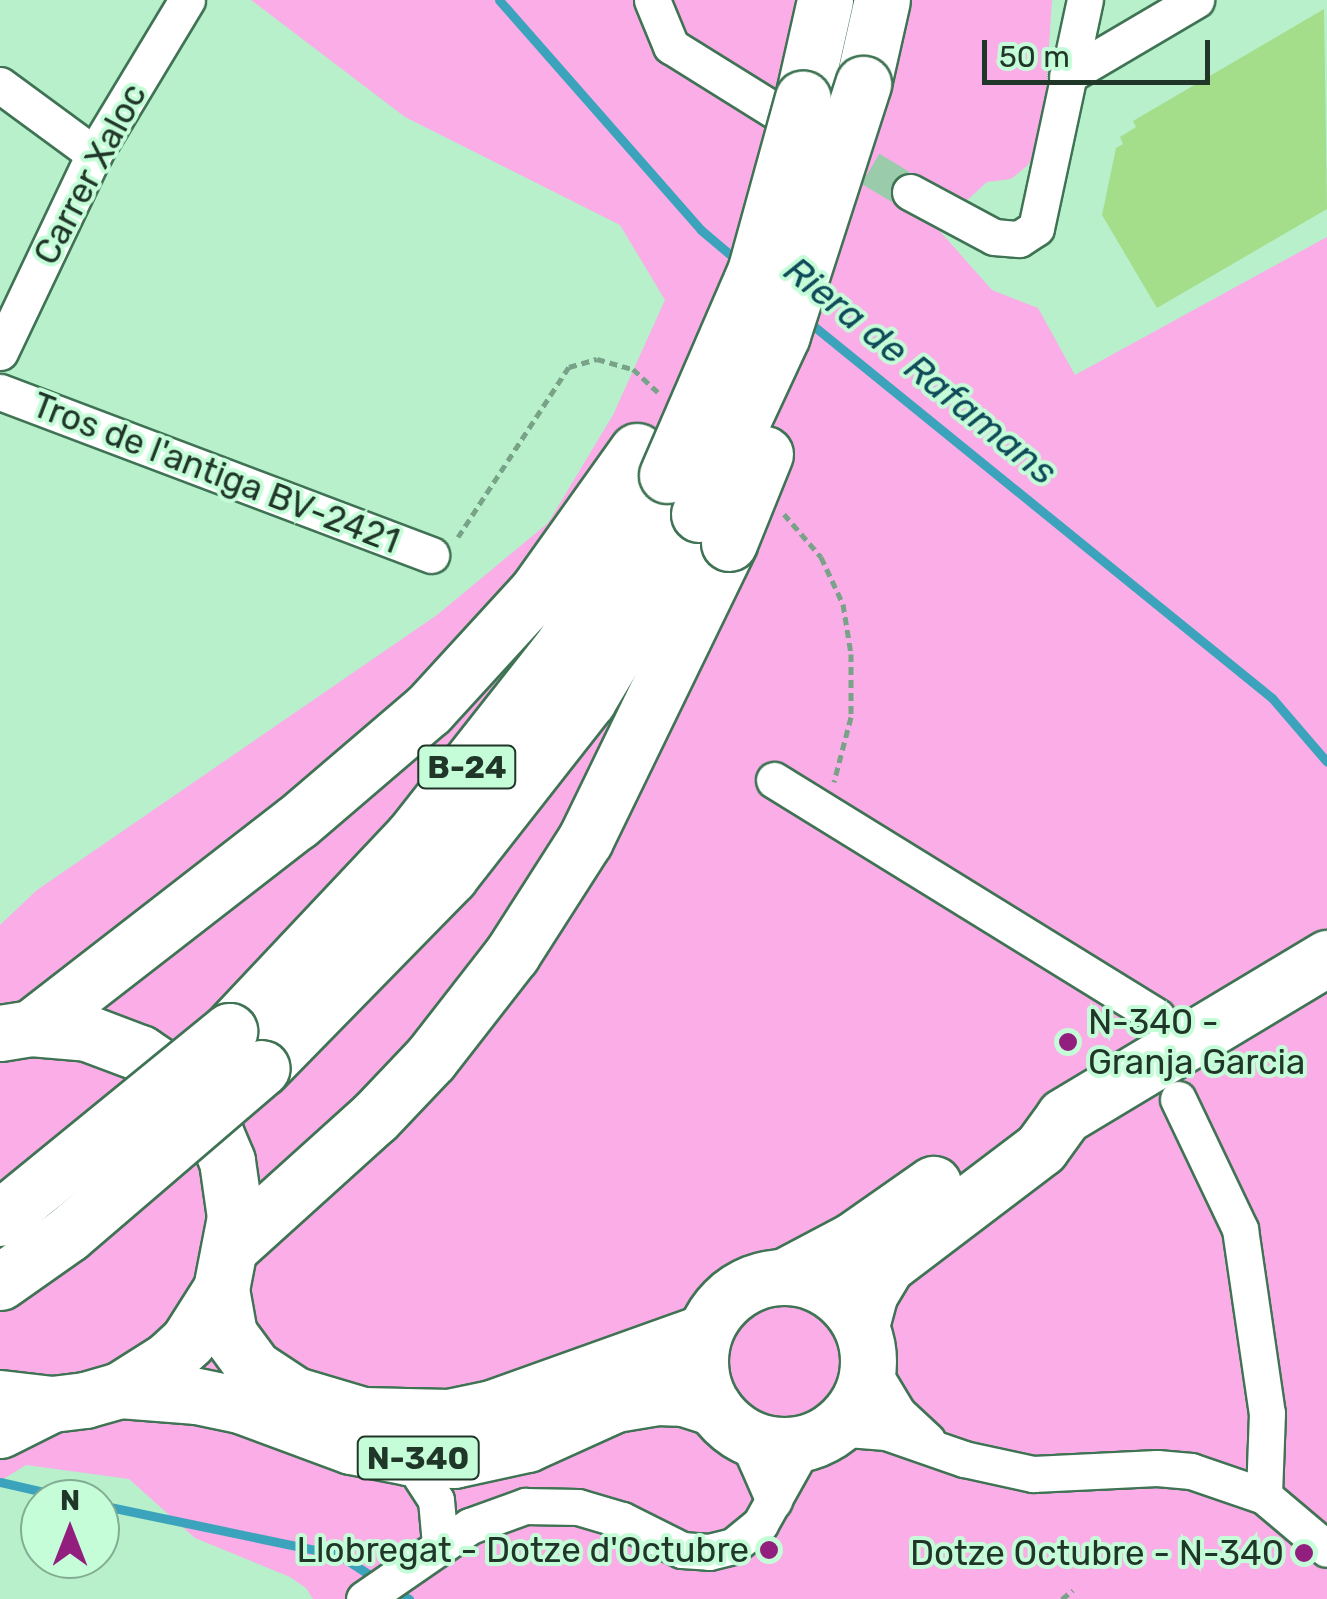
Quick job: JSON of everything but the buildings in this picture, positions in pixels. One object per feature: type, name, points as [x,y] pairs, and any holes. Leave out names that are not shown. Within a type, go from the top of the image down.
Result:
[{"type":"main road","name":"B-24","points":[[683,496],[755,272],[792,100],[824,0]]},
{"type":"main road","name":"B-24","points":[[0,1282],[68,1234],[246,1050],[462,862],[588,700],[683,496],[782,335],[863,84],[882,0]]},
{"type":"main road","points":[[15,1031],[297,822],[428,710],[536,591],[683,496]]},
{"type":"main road","points":[[227,1267],[431,1058],[512,954],[585,840],[683,496]]},
{"type":"main road","points":[[1044,1128],[1082,1142],[1179,1083],[1220,1011],[1327,958]]},
{"type":"main road","name":"N-340","points":[[15,1031],[87,1032],[114,1041],[140,1053],[184,1088],[209,1123],[233,1189],[227,1267],[229,1334],[254,1368],[295,1394],[363,1416],[449,1417],[492,1408],[704,1332]]},
{"type":"main road","name":"B-24","points":[[0,1218],[246,1050]]},
{"type":"main road","points":[[729,1422],[700,1369],[704,1332],[731,1295],[748,1284],[785,1276],[853,1240],[1044,1128]]},
{"type":"main road","points":[[820,1435],[856,1405],[870,1293],[887,1265],[1044,1128]]},
{"type":"main road","name":"N-340","points":[[120,1390],[149,1374],[188,1341],[227,1267]]},
{"type":"main road","points":[[785,1276],[822,1285],[851,1310],[865,1346]]},
{"type":"main road","name":"N-340","points":[[26,1401],[120,1390],[240,1405],[351,1446],[408,1458],[454,1460],[527,1444],[615,1404],[658,1397],[684,1398],[785,1445],[820,1435]]},
{"type":"main road","points":[[0,1430],[26,1401]]},
{"type":"street","name":"Carrer Xaloc","points":[[0,350],[94,154],[186,0]]},
{"type":"street","points":[[652,0],[670,46],[792,100]]},
{"type":"street","points":[[910,192],[994,237],[1019,239],[1036,228],[1085,0]]},
{"type":"street","points":[[1067,76],[1178,3]]},
{"type":"street","points":[[0,85],[94,154]]},
{"type":"street","name":"Tros de l'antiga BV-2421","points":[[0,392],[343,518],[431,555]]},
{"type":"street","points":[[774,780],[1220,1011]]},
{"type":"street","points":[[1178,1099],[1240,1229],[1267,1413],[1264,1496]]},
{"type":"street","points":[[865,1346],[898,1414],[935,1447]]},
{"type":"street","points":[[729,1422],[774,1501]]},
{"type":"street","points":[[364,1599],[470,1526],[526,1506],[578,1507],[622,1520],[682,1550],[709,1552],[733,1546],[760,1524],[790,1462],[820,1435],[886,1432],[998,1469],[1032,1474],[1157,1468],[1191,1471],[1264,1496],[1317,1540]]},
{"type":"street","points":[[408,1458],[436,1500],[429,1553]]},
{"type":"path","points":[[1062,1599],[1073,1590]]},
{"type":"shaded area","points":[[251,0],[1052,0],[1043,138],[1028,165],[1011,179],[987,182],[937,228],[992,290],[1038,308],[1075,375],[1327,237],[1327,1599],[313,1599],[306,1588],[290,1577],[195,1538],[129,1479],[26,1465],[0,1481],[0,925],[37,890],[437,615],[548,523],[613,415],[665,300],[620,225],[405,117]]},
{"type":"waterway","name":"Riera de Rafamans","points":[[499,0],[701,230],[740,263]]},
{"type":"waterway","name":"Riera de Rafamans","points":[[805,319],[1272,698],[1327,762]]},
{"type":"waterway","points":[[0,1482],[20,1487]]},
{"type":"waterway","points":[[120,1509],[339,1555],[379,1581]]},
{"type":"waterway","points":[[393,1589],[409,1599]]},
{"type":"tunnel","points":[[825,141],[910,192]]},
{"type":"place","name":"N-340 - Granja Garcia","points":[[1068,1042]]},
{"type":"place","name":"Llobregat - Dotze d'Octubre","points":[[769,1550]]},
{"type":"place","name":"Dotze Octubre - N-340","points":[[1304,1553]]}]
